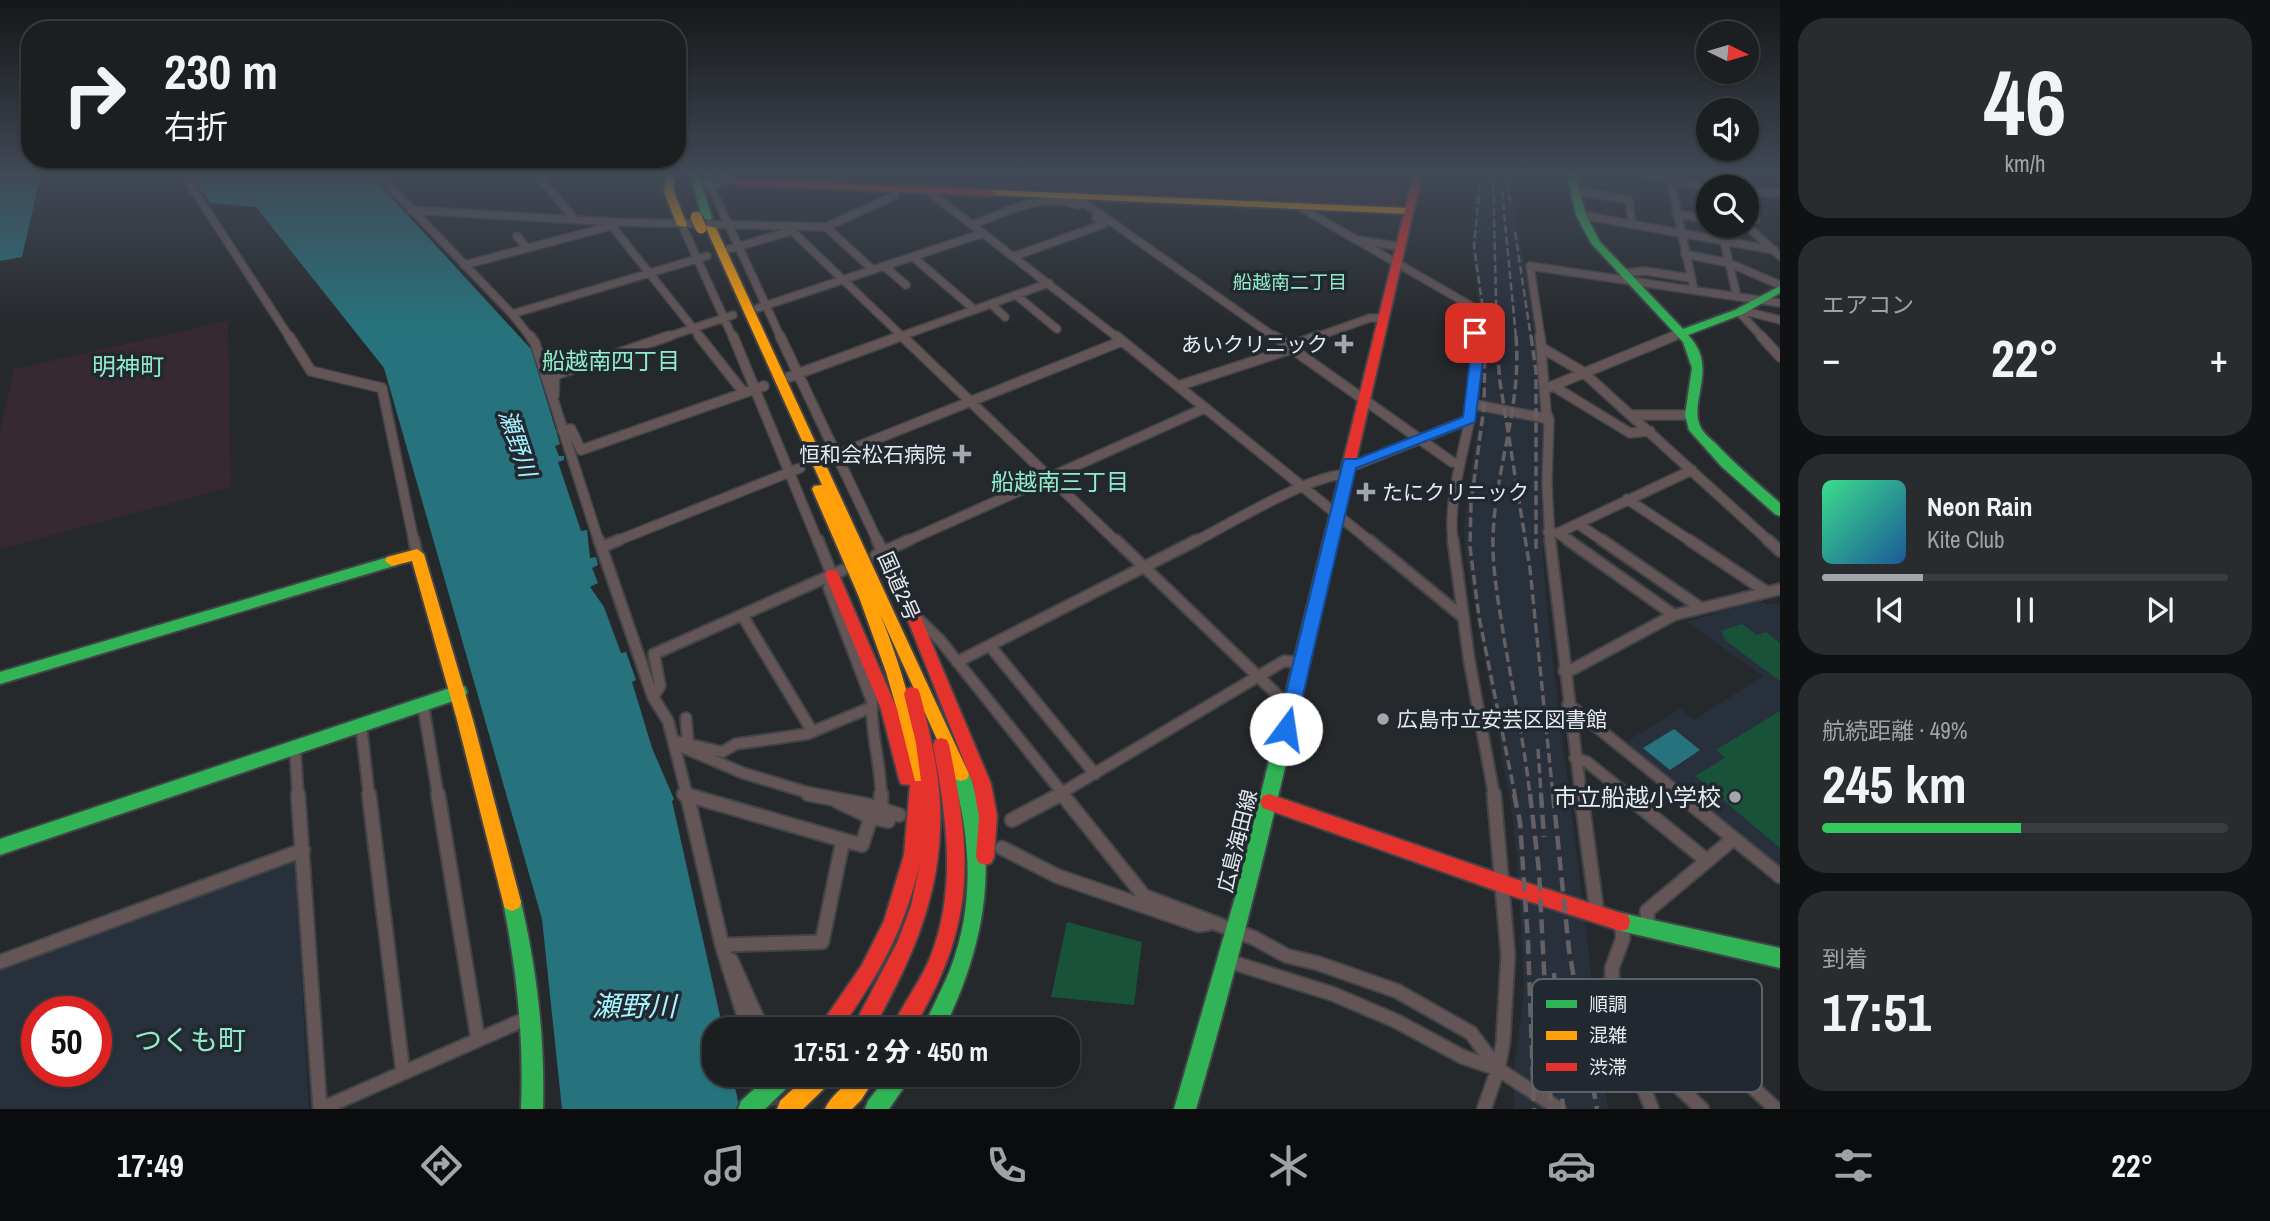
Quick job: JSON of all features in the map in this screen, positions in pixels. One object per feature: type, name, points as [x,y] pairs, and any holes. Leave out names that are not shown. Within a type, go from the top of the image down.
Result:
[{"type":"main road","name":"国道2号","points":[[700,225],[843,572],[901,692],[915,761],[918,799],[909,857],[893,918],[877,955],[836,1017]]},
{"type":"main road","name":"国道2号","points":[[700,225],[935,714],[958,765],[974,819],[989,851]]},
{"type":"main road","name":"広島海田線","points":[[1185,1109],[1211,1026],[1269,802],[1406,225]]},
{"type":"main road","points":[[1586,225],[1596,243],[1688,341],[1698,368],[1691,415],[1695,430],[1702,440],[1780,511]]},
{"type":"main road","points":[[1682,332],[1739,306],[1761,301],[1780,287]]},
{"type":"main road","points":[[0,678],[417,554],[459,692],[521,930],[534,1063],[532,1109]]},
{"type":"main road","points":[[843,572],[889,709],[906,773],[913,831]]},
{"type":"main road","points":[[843,572],[910,690],[922,724],[934,802],[934,838],[928,887],[916,929],[900,966],[869,1017]]},
{"type":"main road","points":[[912,613],[982,785],[988,816],[989,851],[979,883],[972,929],[959,973],[939,1017]]},
{"type":"main road","points":[[0,847],[459,692]]},
{"type":"main road","points":[[909,1017],[933,972],[945,940],[957,890],[959,848],[955,811],[935,714]]},
{"type":"main road","points":[[1269,802],[1503,884],[1621,922],[1780,958]]},
{"type":"main road","points":[[751,1108],[773,1087]]},
{"type":"main road","points":[[788,1109],[811,1087]]},
{"type":"main road","points":[[836,1109],[858,1087]]},
{"type":"main road","points":[[876,1109],[893,1087]]},
{"type":"street","points":[[216,225],[311,371],[382,388],[417,554]]},
{"type":"street","points":[[425,225],[512,314],[534,343],[653,697],[667,721],[722,945],[744,1017]]},
{"type":"street","points":[[464,265],[609,225]]},
{"type":"street","points":[[613,225],[744,393]]},
{"type":"street","points":[[699,225],[702,257],[759,388],[790,474],[843,572]]},
{"type":"street","points":[[717,225],[792,229],[831,225]]},
{"type":"street","points":[[972,225],[1122,341],[1464,618]]},
{"type":"street","points":[[1015,256],[1099,225]]},
{"type":"street","points":[[1111,225],[1452,462],[1460,464]]},
{"type":"street","points":[[1329,225],[1473,307],[1477,360],[1452,534],[1494,796],[1503,884],[1507,980],[1503,1043],[1498,1069],[1484,1109]]},
{"type":"street","points":[[1632,225],[1777,253]]},
{"type":"street","points":[[1679,225],[1694,290]]},
{"type":"street","points":[[729,226],[733,247],[833,457],[912,613],[920,617],[957,662],[1144,896],[1216,924],[1234,935],[1254,938],[1287,956],[1317,963],[1397,991],[1471,1033],[1498,1069]]},
{"type":"street","points":[[826,227],[873,270]]},
{"type":"street","points":[[733,247],[792,229]]},
{"type":"street","points":[[792,229],[1291,708]]},
{"type":"street","points":[[761,306],[984,233]]},
{"type":"street","points":[[517,236],[527,248]]},
{"type":"street","points":[[1759,236],[1777,253]]},
{"type":"street","points":[[1731,238],[1734,243]]},
{"type":"street","points":[[1353,239],[1401,247]]},
{"type":"street","points":[[1724,241],[1739,306],[1780,357]]},
{"type":"street","points":[[1685,254],[1728,263],[1780,287]]},
{"type":"street","points":[[512,314],[702,257]]},
{"type":"street","points":[[913,257],[975,310]]},
{"type":"street","points":[[884,266],[906,285]]},
{"type":"street","points":[[1597,913],[1564,671],[1553,533],[1549,388],[1530,266],[1630,277],[1694,290],[1780,320]]},
{"type":"street","points":[[1630,277],[1645,271],[1690,278]]},
{"type":"street","points":[[794,375],[1049,283]]},
{"type":"street","points":[[1016,295],[1057,329]]},
{"type":"street","points":[[1761,301],[1780,303]]},
{"type":"street","points":[[991,304],[1006,317]]},
{"type":"street","points":[[553,401],[555,374],[729,317]]},
{"type":"street","points":[[1178,386],[1370,318],[1384,318]]},
{"type":"street","points":[[1549,388],[1682,332]]},
{"type":"street","points":[[833,457],[1122,341]]},
{"type":"street","points":[[1542,348],[1583,372],[1780,551]]},
{"type":"street","points":[[562,430],[571,429],[581,450],[759,388]]},
{"type":"street","points":[[1549,388],[1630,433],[1650,431]]},
{"type":"street","points":[[1472,404],[1549,419]]},
{"type":"street","points":[[880,553],[1205,408]]},
{"type":"street","points":[[1631,415],[1691,415]]},
{"type":"street","points":[[957,662],[1303,487],[1470,419]]},
{"type":"street","points":[[603,547],[800,468]]},
{"type":"street","points":[[1553,533],[1578,524],[1692,470]]},
{"type":"street","points":[[1627,499],[1767,592]]},
{"type":"street","points":[[1578,524],[1701,608]]},
{"type":"street","points":[[1553,533],[1674,615]]},
{"type":"street","points":[[653,697],[660,686],[654,654],[843,572]]},
{"type":"street","points":[[843,572],[828,588],[872,701],[871,719],[881,768],[881,807]]},
{"type":"street","points":[[1564,671],[1573,669],[1674,615],[1780,589]]},
{"type":"street","points":[[742,615],[812,731]]},
{"type":"street","points":[[990,646],[1095,774]]},
{"type":"street","points":[[1012,820],[1095,774],[1284,661],[1302,663]]},
{"type":"street","points":[[423,705],[478,1040]]},
{"type":"street","points":[[1568,705],[1780,876]]},
{"type":"street","points":[[675,747],[688,743],[722,752],[736,744],[812,731],[872,707]]},
{"type":"street","points":[[686,718],[688,743]]},
{"type":"street","points":[[361,725],[402,1073]]},
{"type":"street","points":[[675,747],[813,795],[830,797],[881,807],[893,818],[870,818],[830,797]]},
{"type":"street","points":[[295,748],[321,1109],[530,1016]]},
{"type":"street","points":[[1575,758],[1587,762],[1706,860]]},
{"type":"street","points":[[684,792],[862,845],[870,818]]},
{"type":"street","points":[[1648,929],[1647,911],[1733,839]]},
{"type":"street","points":[[722,945],[822,942],[843,840]]},
{"type":"street","points":[[0,962],[303,850]]},
{"type":"street","points":[[989,851],[1018,854],[1057,876],[1199,925],[1216,924]]},
{"type":"street","points":[[1612,979],[1612,968],[1623,938],[1621,922]]},
{"type":"street","points":[[722,945],[743,982],[757,1017]]},
{"type":"street","points":[[1228,958],[1333,994],[1396,1021],[1462,1057],[1498,1069],[1532,1091]]},
{"type":"street","points":[[1533,1092],[1559,1109]]},
{"type":"street","points":[[1646,1092],[1653,1109]]},
{"type":"street","points":[[1684,1092],[1702,1109]]},
{"type":"street","points":[[1758,1092],[1776,1109]]},
{"type":"shaded area","points":[[1472,225],[1518,225],[1538,346],[1544,414],[1543,556],[1549,630],[1592,979],[1532,979],[1532,1092],[1606,1092],[1608,1109],[1514,1109],[1514,1070],[1524,992],[1520,896],[1512,812],[1465,550],[1464,524],[1483,384],[1481,325]]},
{"type":"shaded area","points":[[228,321],[231,487],[0,549],[0,431],[14,369]]},
{"type":"shaded area","name":"市立船越小学校","points":[[1758,600],[1780,607],[1780,869],[1624,743],[1680,709],[1694,720],[1763,676],[1687,622]]},
{"type":"shaded area","points":[[295,859],[309,1109],[0,1109],[0,967]]},
{"type":"green space","points":[[1742,624],[1757,635],[1766,632],[1780,643],[1780,681],[1726,641],[1721,631]]},
{"type":"green space","points":[[1780,711],[1780,848],[1695,776],[1725,758],[1716,750]]},
{"type":"green space","points":[[1067,922],[1142,942],[1134,1005],[1051,997]]},
{"type":"water","points":[[0,225],[29,225],[22,257],[0,261]]},
{"type":"water","name":"瀬野川","points":[[270,225],[417,225],[531,349],[560,444],[555,446],[559,456],[564,456],[564,460],[558,462],[581,531],[587,530],[590,558],[596,557],[598,565],[592,568],[598,583],[590,587],[604,607],[621,653],[626,652],[636,680],[632,682],[652,748],[674,799],[672,801],[720,1017],[702,1017],[702,1087],[735,1087],[740,1109],[562,1109],[542,919],[384,368]]},
{"type":"water","points":[[1674,729],[1700,750],[1670,770],[1643,748]]},
{"type":"tunnel","points":[[768,1087],[774,1109]]},
{"type":"railway","points":[[1476,225],[1474,246],[1487,338]]},
{"type":"railway","points":[[1494,225],[1497,338]]},
{"type":"railway","points":[[1505,225],[1516,338]]},
{"type":"railway","points":[[1515,232],[1531,338]]},
{"type":"railway","points":[[1487,336],[1489,354]]},
{"type":"railway","points":[[1496,336],[1508,433]]},
{"type":"railway","points":[[1508,433],[1515,388],[1516,336]]},
{"type":"railway","points":[[1531,336],[1536,371],[1536,549]]},
{"type":"railway","points":[[1485,344],[1484,407],[1471,503],[1470,547],[1479,617],[1515,795]]},
{"type":"railway","points":[[1508,433],[1530,569],[1553,795]]},
{"type":"railway","points":[[1508,433],[1498,486],[1493,549],[1498,600],[1530,795]]},
{"type":"railway","points":[[1538,749],[1541,795]]},
{"type":"railway","points":[[1514,794],[1520,822],[1532,1053]]},
{"type":"railway","points":[[1530,794],[1539,871],[1544,979]]},
{"type":"railway","points":[[1541,794],[1544,837]]},
{"type":"railway","points":[[1553,794],[1574,979]]},
{"type":"railway","points":[[1554,973],[1554,979]]},
{"type":"railway","points":[[1533,1092],[1534,1109]]},
{"type":"railway","points":[[1550,1092],[1551,1109]]},
{"type":"railway","points":[[1562,1092],[1563,1109]]},
{"type":"railway","points":[[1594,1092],[1597,1109]]},
{"type":"traffic: fast","points":[[1586,225],[1596,243],[1688,341],[1698,368],[1691,415],[1695,430],[1726,463],[1780,511]]},
{"type":"traffic: fast","points":[[1682,333],[1739,312],[1780,289]]},
{"type":"traffic: fast","points":[[1185,1109],[1246,894],[1333,531]]},
{"type":"traffic: fast","points":[[0,678],[392,561]]},
{"type":"traffic: fast","points":[[0,847],[459,692]]},
{"type":"traffic: fast","points":[[939,1017],[961,967],[976,904],[976,840],[971,807],[961,774]]},
{"type":"traffic: fast","points":[[512,902],[530,1005],[532,1109]]},
{"type":"traffic: fast","points":[[1621,922],[1780,958]]},
{"type":"traffic: fast","points":[[749,1109],[773,1087]]},
{"type":"traffic: fast","points":[[876,1109],[893,1087]]},
{"type":"traffic: slow","points":[[711,228],[961,774]]},
{"type":"traffic: slow","points":[[819,489],[866,597],[894,672],[913,748],[918,787]]},
{"type":"traffic: slow","points":[[392,561],[417,554],[465,720],[512,902]]},
{"type":"traffic: slow","points":[[788,1109],[811,1087]]},
{"type":"traffic: slow","points":[[836,1109],[858,1087]]},
{"type":"traffic: jam","points":[[1333,531],[1406,225]]},
{"type":"traffic: jam","points":[[832,575],[889,709],[907,779]]},
{"type":"traffic: jam","points":[[912,613],[982,784],[988,816],[985,857]]},
{"type":"traffic: jam","points":[[869,1017],[906,945],[920,906],[929,868],[931,787],[912,694]]},
{"type":"traffic: jam","points":[[909,1017],[924,993],[939,959],[950,926],[955,892],[957,858],[954,822],[941,745]]},
{"type":"traffic: jam","points":[[837,1017],[874,963],[901,900],[913,855],[918,787]]},
{"type":"traffic: jam","points":[[1269,802],[1503,884],[1621,922]]},
{"type":"place","name":"あいクリニック","points":[[1344,344]]},
{"type":"place","name":"恒和会松石病院","points":[[962,454]]},
{"type":"place","name":"たにクリニック","points":[[1366,492]]},
{"type":"place","name":"広島市立安芸区図書館","points":[[1383,719]]},
{"type":"place","name":"市立船越小学校","points":[[1735,797]]},
{"type":"district","name":"船越南二丁目","points":[[1290,282]]},
{"type":"district","name":"船越南四丁目","points":[[611,360]]},
{"type":"district","name":"明神町","points":[[128,366]]},
{"type":"district","name":"船越南三丁目","points":[[1060,481]]},
{"type":"district","name":"つくも町","points":[[190,1040]]},
{"type":"route","points":[[1286,729],[1350,462],[1358,464],[1470,419],[1477,360],[1475,333]]}]
